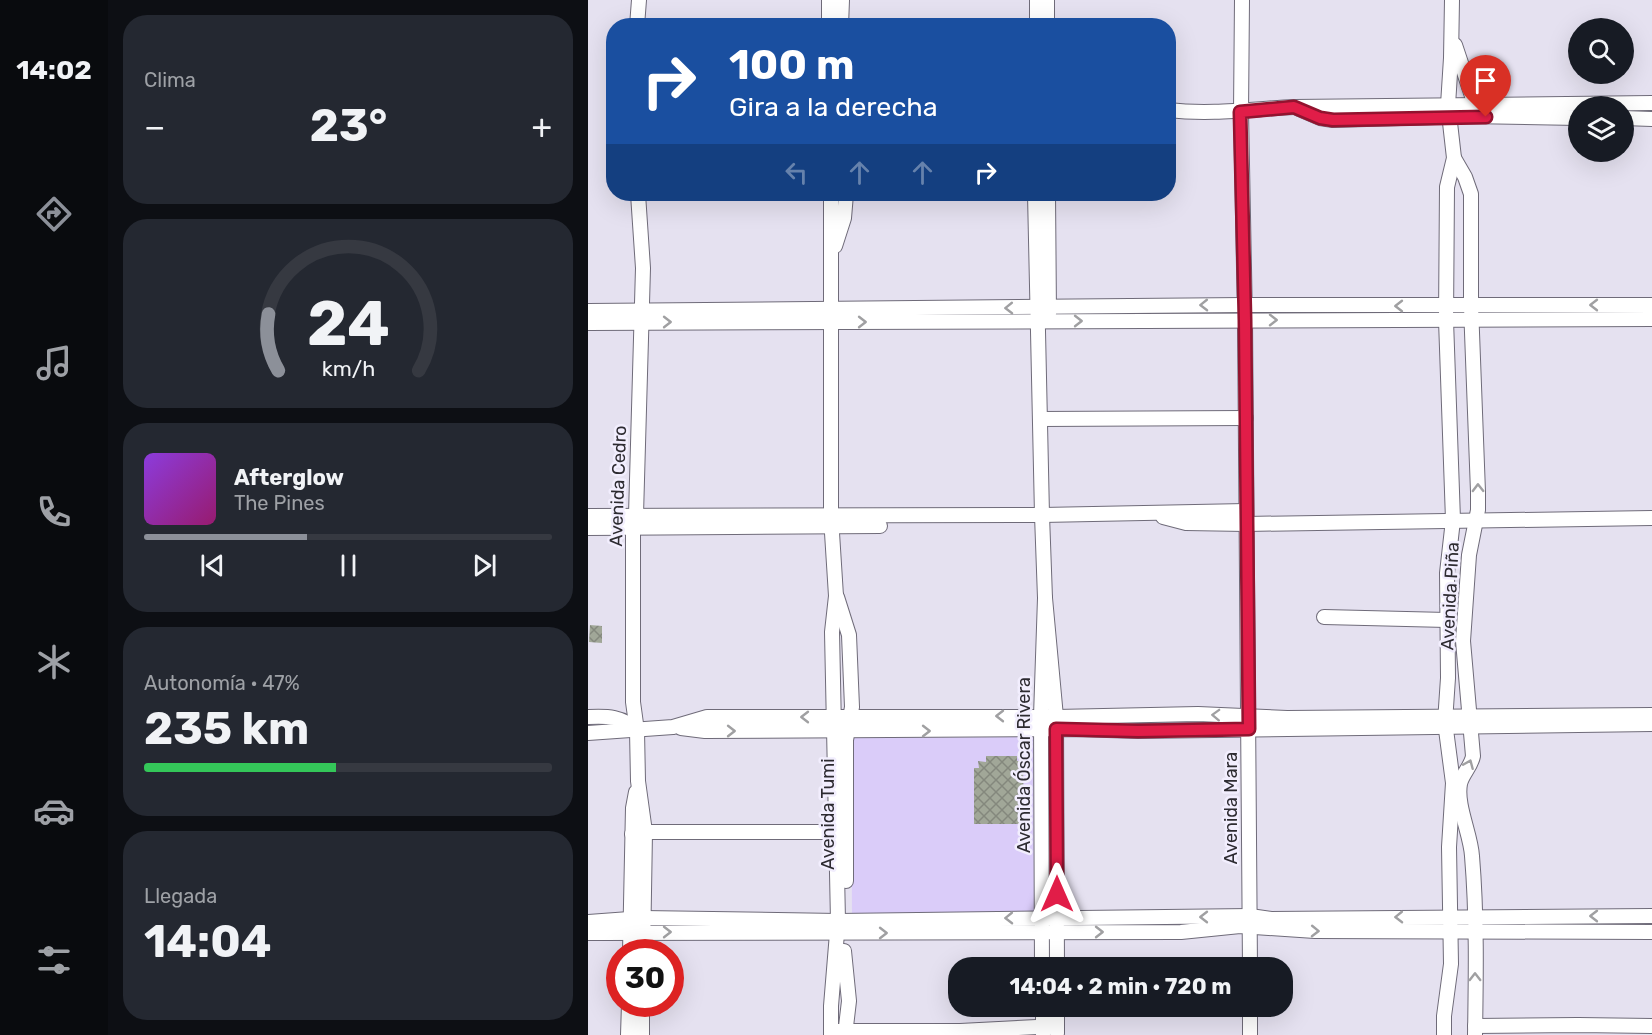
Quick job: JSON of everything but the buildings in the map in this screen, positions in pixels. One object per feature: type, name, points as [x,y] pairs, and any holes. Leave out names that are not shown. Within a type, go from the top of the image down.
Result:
[{"type":"street","points":[[638,18],[639,0]]},
{"type":"street","points":[[829,0],[830,18]]},
{"type":"street","points":[[841,18],[842,0]]},
{"type":"street","points":[[1037,0],[1037,18]]},
{"type":"street","points":[[1047,0],[1047,18]]},
{"type":"street","name":"Avenida Mara","points":[[1242,0],[1240,112],[1245,320],[1250,957]]},
{"type":"street","name":"Avenida Piña","points":[[1444,1035],[1450,964],[1449,847],[1453,783],[1445,722],[1448,678],[1447,573],[1453,520],[1446,313],[1447,187],[1454,158],[1449,111],[1452,0]]},
{"type":"street","points":[[1452,36],[1475,105]]},
{"type":"street","points":[[1449,111],[1475,105],[1652,103]]},
{"type":"street","points":[[1176,111],[1240,112],[1294,107],[1320,118],[1333,120],[1449,111],[1568,117]]},
{"type":"street","points":[[1176,114],[1185,112]]},
{"type":"street","points":[[1634,118],[1652,119]]},
{"type":"street","name":"Avenida Piña","points":[[1454,158],[1465,177],[1471,194],[1473,375],[1478,510],[1469,555],[1463,641],[1472,722],[1473,756],[1471,766],[1460,784],[1460,797],[1472,853],[1475,924],[1475,1031]]},
{"type":"street","name":"Avenida Cedro","points":[[634,939],[637,926],[639,833],[633,808],[638,781],[637,731],[633,702],[635,521],[643,268],[638,201]]},
{"type":"street","name":"Avenida Tumi","points":[[831,201],[832,522],[836,596],[832,632],[838,726],[846,740],[841,832],[841,927],[849,1001],[845,1033]]},
{"type":"street","name":"Avenida Tumi","points":[[831,257],[844,218],[845,201]]},
{"type":"street","name":"Avenida Óscar Rivera","points":[[1035,201],[1043,314]]},
{"type":"street","name":"Avenida Óscar Rivera","points":[[1048,201],[1043,314],[1039,345],[1045,598],[1056,723],[1057,957]]},
{"type":"street","points":[[588,311],[640,316],[831,316],[1043,314],[1244,305],[1446,313]]},
{"type":"street","points":[[1472,313],[1652,305]]},
{"type":"street","points":[[1043,314],[1245,320],[1472,313],[1652,319]]},
{"type":"street","points":[[588,323],[640,316]]},
{"type":"street","points":[[1040,419],[1246,418]]},
{"type":"street","points":[[588,516],[635,521],[832,522],[1042,519],[1150,513],[1186,523],[1246,518],[1475,520],[1652,518]]},
{"type":"street","points":[[588,528],[635,521]]},
{"type":"street","name":"Avenida Tumi","points":[[836,596],[849,635],[851,717]]},
{"type":"street","name":"Avenida Óscar Rivera","points":[[1042,957],[1041,722],[1045,598]]},
{"type":"street","points":[[1324,616],[1447,620]]},
{"type":"street","points":[[838,726],[851,717],[1056,723],[1198,714],[1249,722],[1287,718],[1652,724]]},
{"type":"street","points":[[1472,722],[1652,715]]},
{"type":"street","points":[[588,717],[602,716],[630,722],[637,731]]},
{"type":"street","points":[[588,733],[673,727],[707,717],[838,726],[1041,722]]},
{"type":"street","points":[[639,833],[841,832]]},
{"type":"street","points":[[841,927],[1057,917],[1475,924],[1652,916]]},
{"type":"street","points":[[588,922],[637,926],[841,927],[1057,933],[1180,932],[1240,926],[1250,921]]},
{"type":"street","points":[[1475,924],[1652,932]]},
{"type":"street","points":[[588,933],[637,926]]},
{"type":"street","name":"Avenida Cedro","points":[[637,926],[640,939]]},
{"type":"street","name":"Avenida Tumi","points":[[831,1033],[841,927]]},
{"type":"street","points":[[628,1035],[629,1017]]},
{"type":"street","points":[[642,1017],[642,1035]]},
{"type":"street","points":[[1250,1017],[1250,1035]]},
{"type":"street","points":[[1475,1031],[1578,1025],[1652,1026]]},
{"type":"street","points":[[831,1033],[1057,1031]]},
{"type":"shaded area","points":[[1033,737],[1034,913],[852,913],[851,738]]},
{"type":"route","points":[[1057,894],[1056,729],[1138,731],[1249,729],[1245,320],[1240,112],[1294,107],[1320,118],[1333,120],[1486,117]]}]
